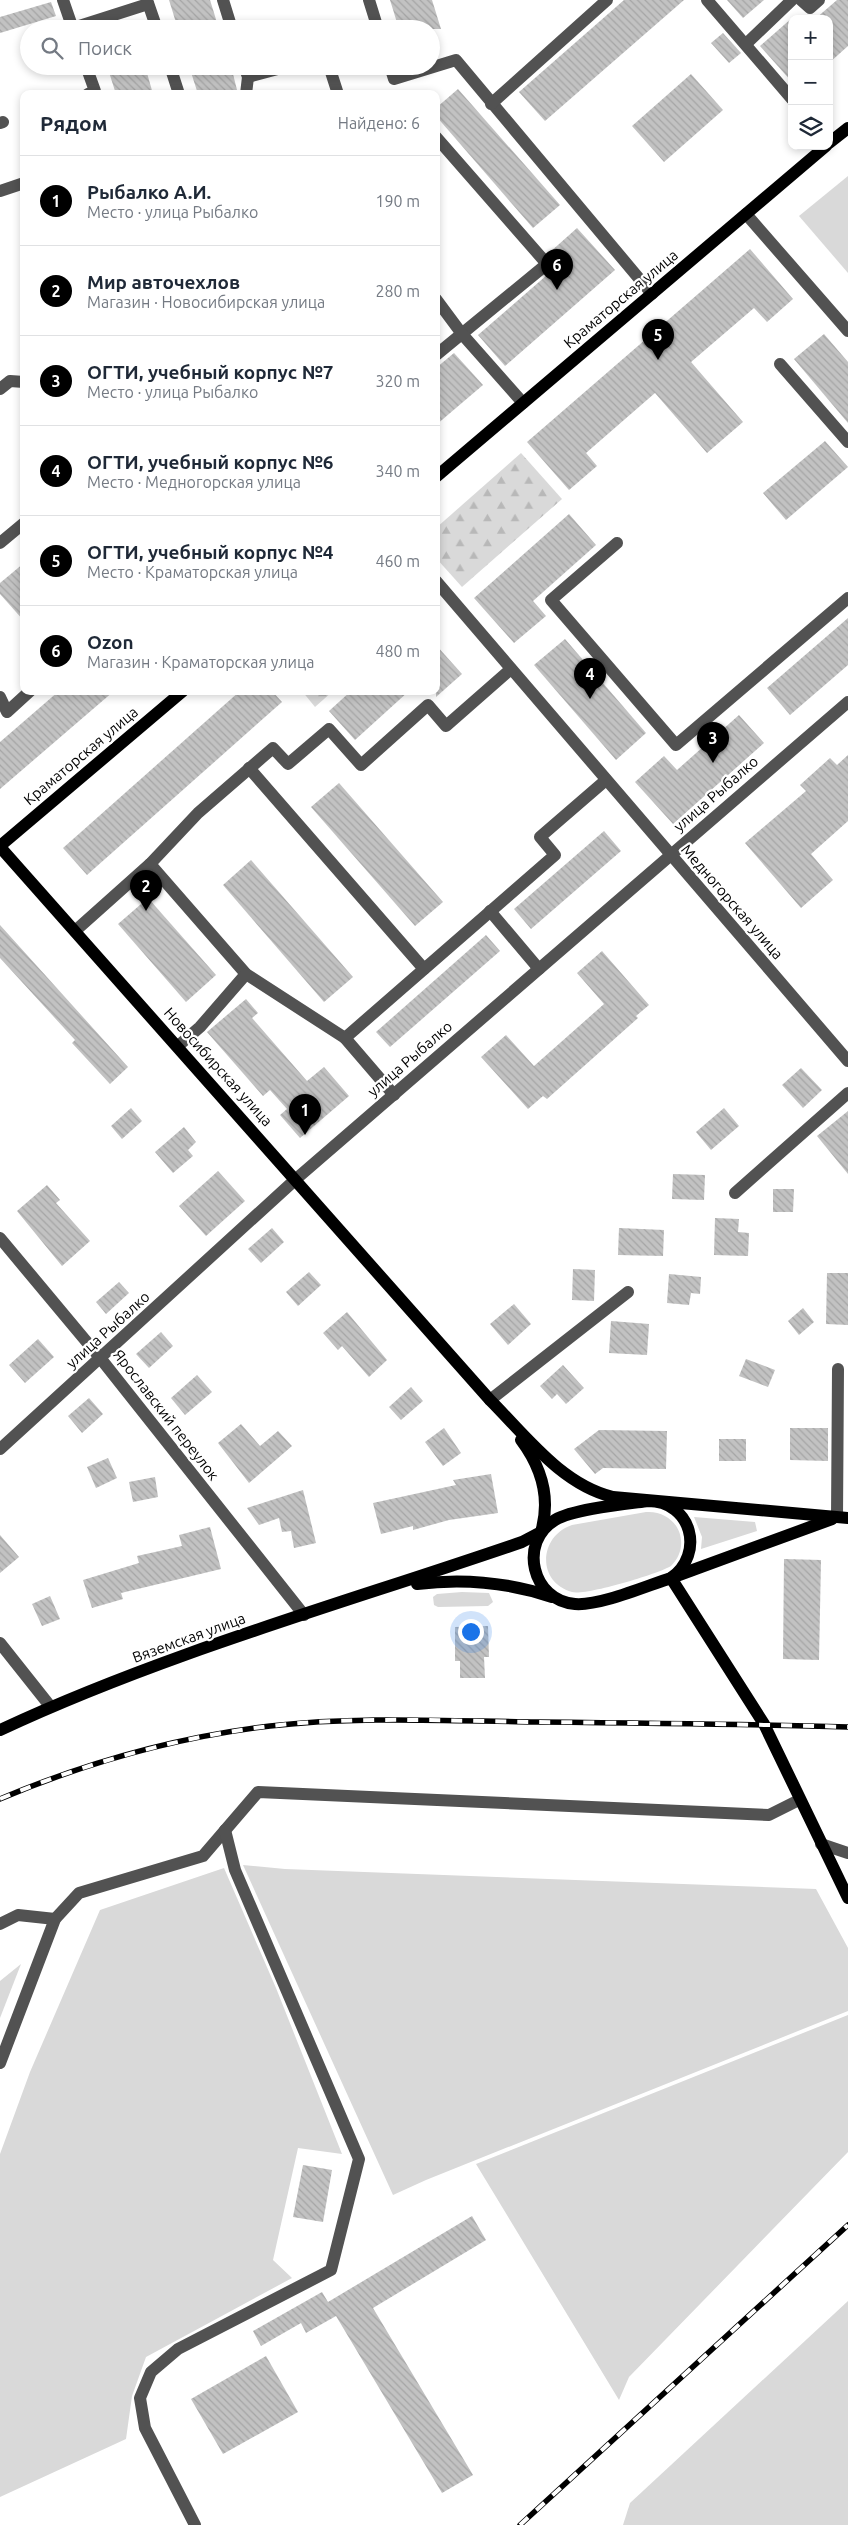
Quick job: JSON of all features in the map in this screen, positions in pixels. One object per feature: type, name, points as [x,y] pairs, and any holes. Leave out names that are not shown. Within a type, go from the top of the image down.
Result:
[{"type":"main road","points":[[833,140],[848,128]]},
{"type":"main road","name":"Краматорская улица","points":[[440,473],[821,150]]},
{"type":"main road","name":"Краматорская улица","points":[[0,846],[178,695]]},
{"type":"main road","name":"Новосибирская улица","points":[[0,846],[490,1400]]},
{"type":"main road","points":[[490,1400],[542,1453],[586,1488],[613,1497],[842,1517]]},
{"type":"main road","points":[[490,1400],[529,1450],[539,1470],[546,1508],[541,1532],[534,1550],[534,1569],[544,1589],[559,1600]]},
{"type":"main road","points":[[392,1587],[522,1542],[541,1532],[553,1520],[568,1514],[654,1501],[675,1509],[685,1520],[690,1531],[691,1547],[687,1560],[671,1578]]},
{"type":"main road","points":[[392,1587],[456,1580],[476,1580],[527,1589],[574,1604],[590,1603],[671,1578],[842,1517]]},
{"type":"main road","points":[[671,1578],[764,1724],[820,1844],[848,1898]]},
{"type":"main road","name":"Вяземская улица","points":[[0,1730],[50,1706],[215,1645],[392,1587]]},
{"type":"street","points":[[63,0],[70,20]]},
{"type":"street","points":[[223,0],[229,20]]},
{"type":"street","points":[[369,0],[375,20]]},
{"type":"street","points":[[491,104],[607,0]]},
{"type":"street","points":[[707,0],[788,94]]},
{"type":"street","points":[[746,44],[792,0]]},
{"type":"street","points":[[801,0],[810,8],[819,0]]},
{"type":"street","points":[[98,20],[148,2],[154,20]]},
{"type":"street","points":[[440,63],[456,60],[652,294]]},
{"type":"street","points":[[89,75],[95,90]]},
{"type":"street","points":[[173,75],[179,90]]},
{"type":"street","points":[[246,75],[246,90]]},
{"type":"street","points":[[332,75],[337,90]]},
{"type":"street","points":[[440,142],[547,264],[440,352]]},
{"type":"street","points":[[0,191],[20,184]]},
{"type":"street","points":[[746,214],[848,331]]},
{"type":"street","points":[[440,304],[462,334],[523,403]]},
{"type":"street","points":[[780,364],[848,442]]},
{"type":"street","points":[[0,389],[10,381],[20,382]]},
{"type":"street","points":[[0,543],[20,526]]},
{"type":"street","points":[[617,543],[551,600],[676,745],[848,598]]},
{"type":"street","name":"Медногорская улица","points":[[440,586],[670,856],[848,1061]]},
{"type":"street","points":[[75,931],[150,864],[198,813],[273,748],[288,764],[328,729],[361,765],[428,705],[446,726],[511,669]]},
{"type":"street","points":[[0,697],[7,712],[26,695]]},
{"type":"street","name":"улица Рыбалко","points":[[0,1449],[101,1359],[296,1179],[848,702]]},
{"type":"street","points":[[249,768],[424,969]]},
{"type":"street","points":[[345,1038],[555,855],[540,837],[606,780]]},
{"type":"street","points":[[150,864],[246,974],[345,1038],[394,1095]]},
{"type":"street","points":[[490,912],[539,969]]},
{"type":"street","points":[[178,1046],[200,1027],[246,974]]},
{"type":"street","points":[[735,1193],[848,1093]]},
{"type":"street","name":"Ярославский переулок","points":[[0,1238],[101,1359],[304,1615]]},
{"type":"street","points":[[490,1400],[628,1292]]},
{"type":"street","points":[[838,1369],[842,1517]]},
{"type":"street","points":[[0,1643],[50,1706]]},
{"type":"street","points":[[0,2063],[54,1919],[79,1893],[203,1856],[258,1792],[770,1815],[799,1800]]},
{"type":"street","points":[[195,2525],[145,2428],[140,2398],[151,2372],[178,2349],[331,2270],[358,2159],[235,1870],[226,1830]]},
{"type":"street","points":[[820,1844],[848,1853]]},
{"type":"street","points":[[0,1924],[18,1915],[54,1919]]},
{"type":"green space","points":[[848,176],[848,273],[799,216]]},
{"type":"green space","points":[[521,453],[562,499],[462,587],[440,562],[440,524]]},
{"type":"green space","points":[[305,695],[328,695],[315,707]]},
{"type":"green space","points":[[646,1512],[666,1516],[678,1530],[681,1548],[678,1557],[671,1566],[622,1584],[591,1591],[572,1592],[560,1587],[552,1579],[547,1569],[548,1548],[561,1531],[572,1525]]},
{"type":"green space","points":[[694,1517],[755,1522],[757,1531],[701,1549],[702,1537]]},
{"type":"green space","points":[[462,1592],[489,1593],[493,1602],[488,1606],[438,1607],[434,1605],[433,1597],[437,1594]]},
{"type":"green space","points":[[243,1865],[285,1869],[816,1889],[848,1948],[848,2011],[426,2180],[393,2195]]},
{"type":"green space","points":[[224,1868],[276,1988],[342,2154],[298,2148],[273,2260],[292,2278],[146,2357],[132,2396],[126,2439],[0,2497],[0,2154],[30,2072],[100,1910]]},
{"type":"green space","points":[[21,1964],[0,2018],[0,1981]]},
{"type":"green space","points":[[848,2015],[848,2152],[629,2377],[619,2400],[476,2164]]},
{"type":"green space","points":[[848,2301],[848,2525],[623,2525],[630,2503]]},
{"type":"building","points":[[169,0],[210,0],[216,20],[175,20]]},
{"type":"building","points":[[390,0],[432,0],[438,20],[396,20]]},
{"type":"building","points":[[624,0],[684,0],[545,121],[519,92]]},
{"type":"building","points":[[727,0],[764,0],[743,18]]},
{"type":"building","points":[[837,0],[848,0],[848,46],[833,59],[833,15],[820,15]]},
{"type":"building","points":[[51,2],[56,16],[43,20],[20,20],[20,27],[0,33],[0,17]]},
{"type":"building","points":[[788,22],[788,78],[760,46]]},
{"type":"building","points":[[723,33],[741,53],[729,63],[711,43]]},
{"type":"building","points":[[691,74],[723,110],[664,162],[632,126]]},
{"type":"building","points":[[110,75],[148,75],[152,90],[115,90]]},
{"type":"building","points":[[192,75],[233,75],[237,90],[197,90]]},
{"type":"building","points":[[458,89],[560,205],[533,228],[440,121],[440,105]]},
{"type":"building","points":[[577,228],[615,270],[505,366],[478,335],[555,268],[555,262],[549,253]]},
{"type":"building","points":[[750,249],[793,299],[767,322],[754,308],[691,362],[743,422],[707,453],[655,393],[586,453],[597,466],[569,490],[527,442]]},
{"type":"building","points":[[824,334],[848,362],[848,423],[794,359]]},
{"type":"building","points":[[454,353],[483,385],[440,422],[440,365]]},
{"type":"building","points":[[825,441],[848,467],[786,520],[763,493]]},
{"type":"building","points":[[569,514],[596,545],[533,601],[546,616],[514,643],[474,598]]},
{"type":"building","points":[[20,566],[20,616],[0,594],[0,583]]},
{"type":"building","points":[[848,618],[848,665],[790,715],[767,688]]},
{"type":"building","points":[[565,639],[646,733],[616,760],[534,665]]},
{"type":"building","points":[[440,649],[462,674],[440,693]]},
{"type":"building","points":[[54,695],[109,695],[0,789],[0,742]]},
{"type":"building","points":[[235,695],[276,695],[282,702],[87,875],[63,848]]},
{"type":"building","points":[[347,695],[405,695],[355,740],[329,711]]},
{"type":"building","points":[[739,715],[764,743],[673,824],[635,782],[664,756],[677,770]]},
{"type":"building","points":[[848,755],[848,821],[811,854],[833,880],[801,908],[745,843],[806,791],[800,785],[830,758],[837,765]]},
{"type":"building","points":[[339,783],[443,902],[415,926],[311,807]]},
{"type":"building","points":[[604,831],[621,851],[531,929],[514,909]]},
{"type":"building","points":[[251,860],[353,977],[324,1002],[223,885]]},
{"type":"building","points":[[148,898],[216,975],[186,1002],[118,924]]},
{"type":"building","points":[[0,925],[128,1067],[110,1084],[72,1043],[75,1040],[0,958]]},
{"type":"building","points":[[486,935],[500,951],[390,1047],[376,1032]]},
{"type":"building","points":[[602,951],[649,1005],[636,1016],[638,1018],[547,1099],[543,1096],[528,1109],[481,1057],[506,1035],[534,1066],[604,1004],[577,973]]},
{"type":"building","points":[[246,999],[258,1013],[252,1018],[307,1081],[324,1067],[349,1096],[300,1138],[280,1115],[287,1109],[270,1090],[263,1096],[207,1032]]},
{"type":"building","points":[[801,1068],[822,1090],[803,1108],[782,1085]]},
{"type":"building","points":[[131,1108],[142,1121],[122,1139],[111,1126]]},
{"type":"building","points":[[724,1108],[739,1126],[711,1150],[696,1132]]},
{"type":"building","points":[[848,1111],[848,1174],[817,1136]]},
{"type":"building","points":[[184,1127],[196,1142],[188,1150],[193,1156],[173,1173],[155,1152]]},
{"type":"building","points":[[218,1171],[245,1201],[206,1236],[179,1206]]},
{"type":"building","points":[[673,1174],[705,1175],[704,1200],[672,1199]]},
{"type":"building","points":[[47,1185],[60,1200],[56,1203],[90,1241],[62,1266],[17,1211]]},
{"type":"building","points":[[773,1189],[794,1189],[793,1212],[773,1212]]},
{"type":"building","points":[[715,1218],[739,1219],[738,1232],[749,1233],[748,1256],[714,1255]]},
{"type":"building","points":[[272,1228],[284,1242],[261,1263],[248,1249]]},
{"type":"building","points":[[619,1228],[664,1230],[663,1256],[618,1255]]},
{"type":"building","points":[[573,1269],[595,1270],[594,1301],[572,1300]]},
{"type":"building","points":[[309,1272],[321,1285],[298,1306],[286,1292]]},
{"type":"building","points":[[827,1273],[848,1273],[848,1325],[826,1324]]},
{"type":"building","points":[[669,1274],[701,1277],[700,1294],[691,1293],[689,1305],[667,1303]]},
{"type":"building","points":[[119,1282],[129,1293],[106,1314],[96,1302]]},
{"type":"building","points":[[514,1304],[531,1324],[508,1345],[490,1324]]},
{"type":"building","points":[[803,1308],[814,1322],[799,1335],[788,1321]]},
{"type":"building","points":[[347,1312],[387,1360],[369,1377],[342,1346],[338,1350],[323,1333]]},
{"type":"building","points":[[611,1321],[649,1324],[647,1355],[609,1353]]},
{"type":"building","points":[[161,1332],[173,1346],[149,1368],[136,1354]]},
{"type":"building","points":[[38,1339],[54,1357],[25,1383],[9,1365]]},
{"type":"building","points":[[746,1359],[775,1370],[768,1387],[739,1376]]},
{"type":"building","points":[[563,1365],[584,1388],[566,1404],[557,1394],[552,1399],[540,1386]]},
{"type":"building","points":[[197,1375],[212,1392],[185,1415],[171,1398]]},
{"type":"building","points":[[411,1387],[423,1401],[401,1420],[389,1407]]},
{"type":"building","points":[[89,1398],[103,1414],[82,1433],[68,1416]]},
{"type":"building","points":[[241,1424],[260,1446],[278,1431],[292,1446],[249,1483],[218,1443]]},
{"type":"building","points":[[444,1428],[461,1453],[443,1466],[425,1442]]},
{"type":"building","points":[[790,1428],[828,1428],[828,1461],[790,1460]]},
{"type":"building","points":[[599,1430],[667,1431],[666,1469],[603,1468],[595,1474],[574,1449]]},
{"type":"building","points":[[719,1439],[746,1439],[746,1461],[719,1461]]},
{"type":"building","points":[[108,1458],[117,1478],[96,1488],[87,1467]]},
{"type":"building","points":[[491,1474],[498,1513],[449,1520],[413,1530],[413,1526],[381,1534],[373,1503],[456,1485],[453,1480]]},
{"type":"building","points":[[155,1477],[158,1497],[133,1502],[129,1482]]},
{"type":"building","points":[[303,1490],[316,1543],[294,1548],[291,1531],[282,1532],[279,1518],[259,1525],[247,1508]]},
{"type":"building","points":[[210,1527],[221,1569],[121,1593],[123,1599],[92,1608],[83,1580],[139,1563],[137,1556],[182,1546],[179,1535]]},
{"type":"building","points":[[0,1535],[19,1557],[0,1573]]},
{"type":"building","points":[[784,1559],[821,1560],[819,1660],[783,1659]]},
{"type":"building","points":[[50,1596],[60,1619],[42,1626],[32,1604]]},
{"type":"building","points":[[488,1626],[489,1657],[484,1657],[485,1678],[460,1678],[460,1661],[455,1661],[455,1627]]},
{"type":"building","points":[[303,2165],[332,2170],[323,2222],[293,2217]]},
{"type":"building","points":[[472,2216],[486,2240],[373,2308],[473,2475],[442,2493],[336,2316],[306,2333],[301,2323],[261,2346],[253,2331],[322,2292],[328,2302]]},
{"type":"building","points":[[266,2356],[298,2412],[223,2454],[191,2399]]},
{"type":"railway","points":[[0,1799],[65,1774],[167,1744],[235,1731],[303,1723],[403,1720],[848,1727]]},
{"type":"railway","points":[[520,2525],[848,2225]]},
{"type":"place","name":"Ozon","points":[[557,290]]},
{"type":"place","name":"ОГТИ, учебный корпус №4","points":[[658,360]]},
{"type":"place","name":"ОГТИ, учебный корпус №6","points":[[590,699]]},
{"type":"place","name":"ОГТИ, учебный корпус №7","points":[[713,763]]},
{"type":"place","name":"Мир авточехлов","points":[[146,911]]},
{"type":"place","name":"Рыбалко А.И.","points":[[305,1135]]}]
